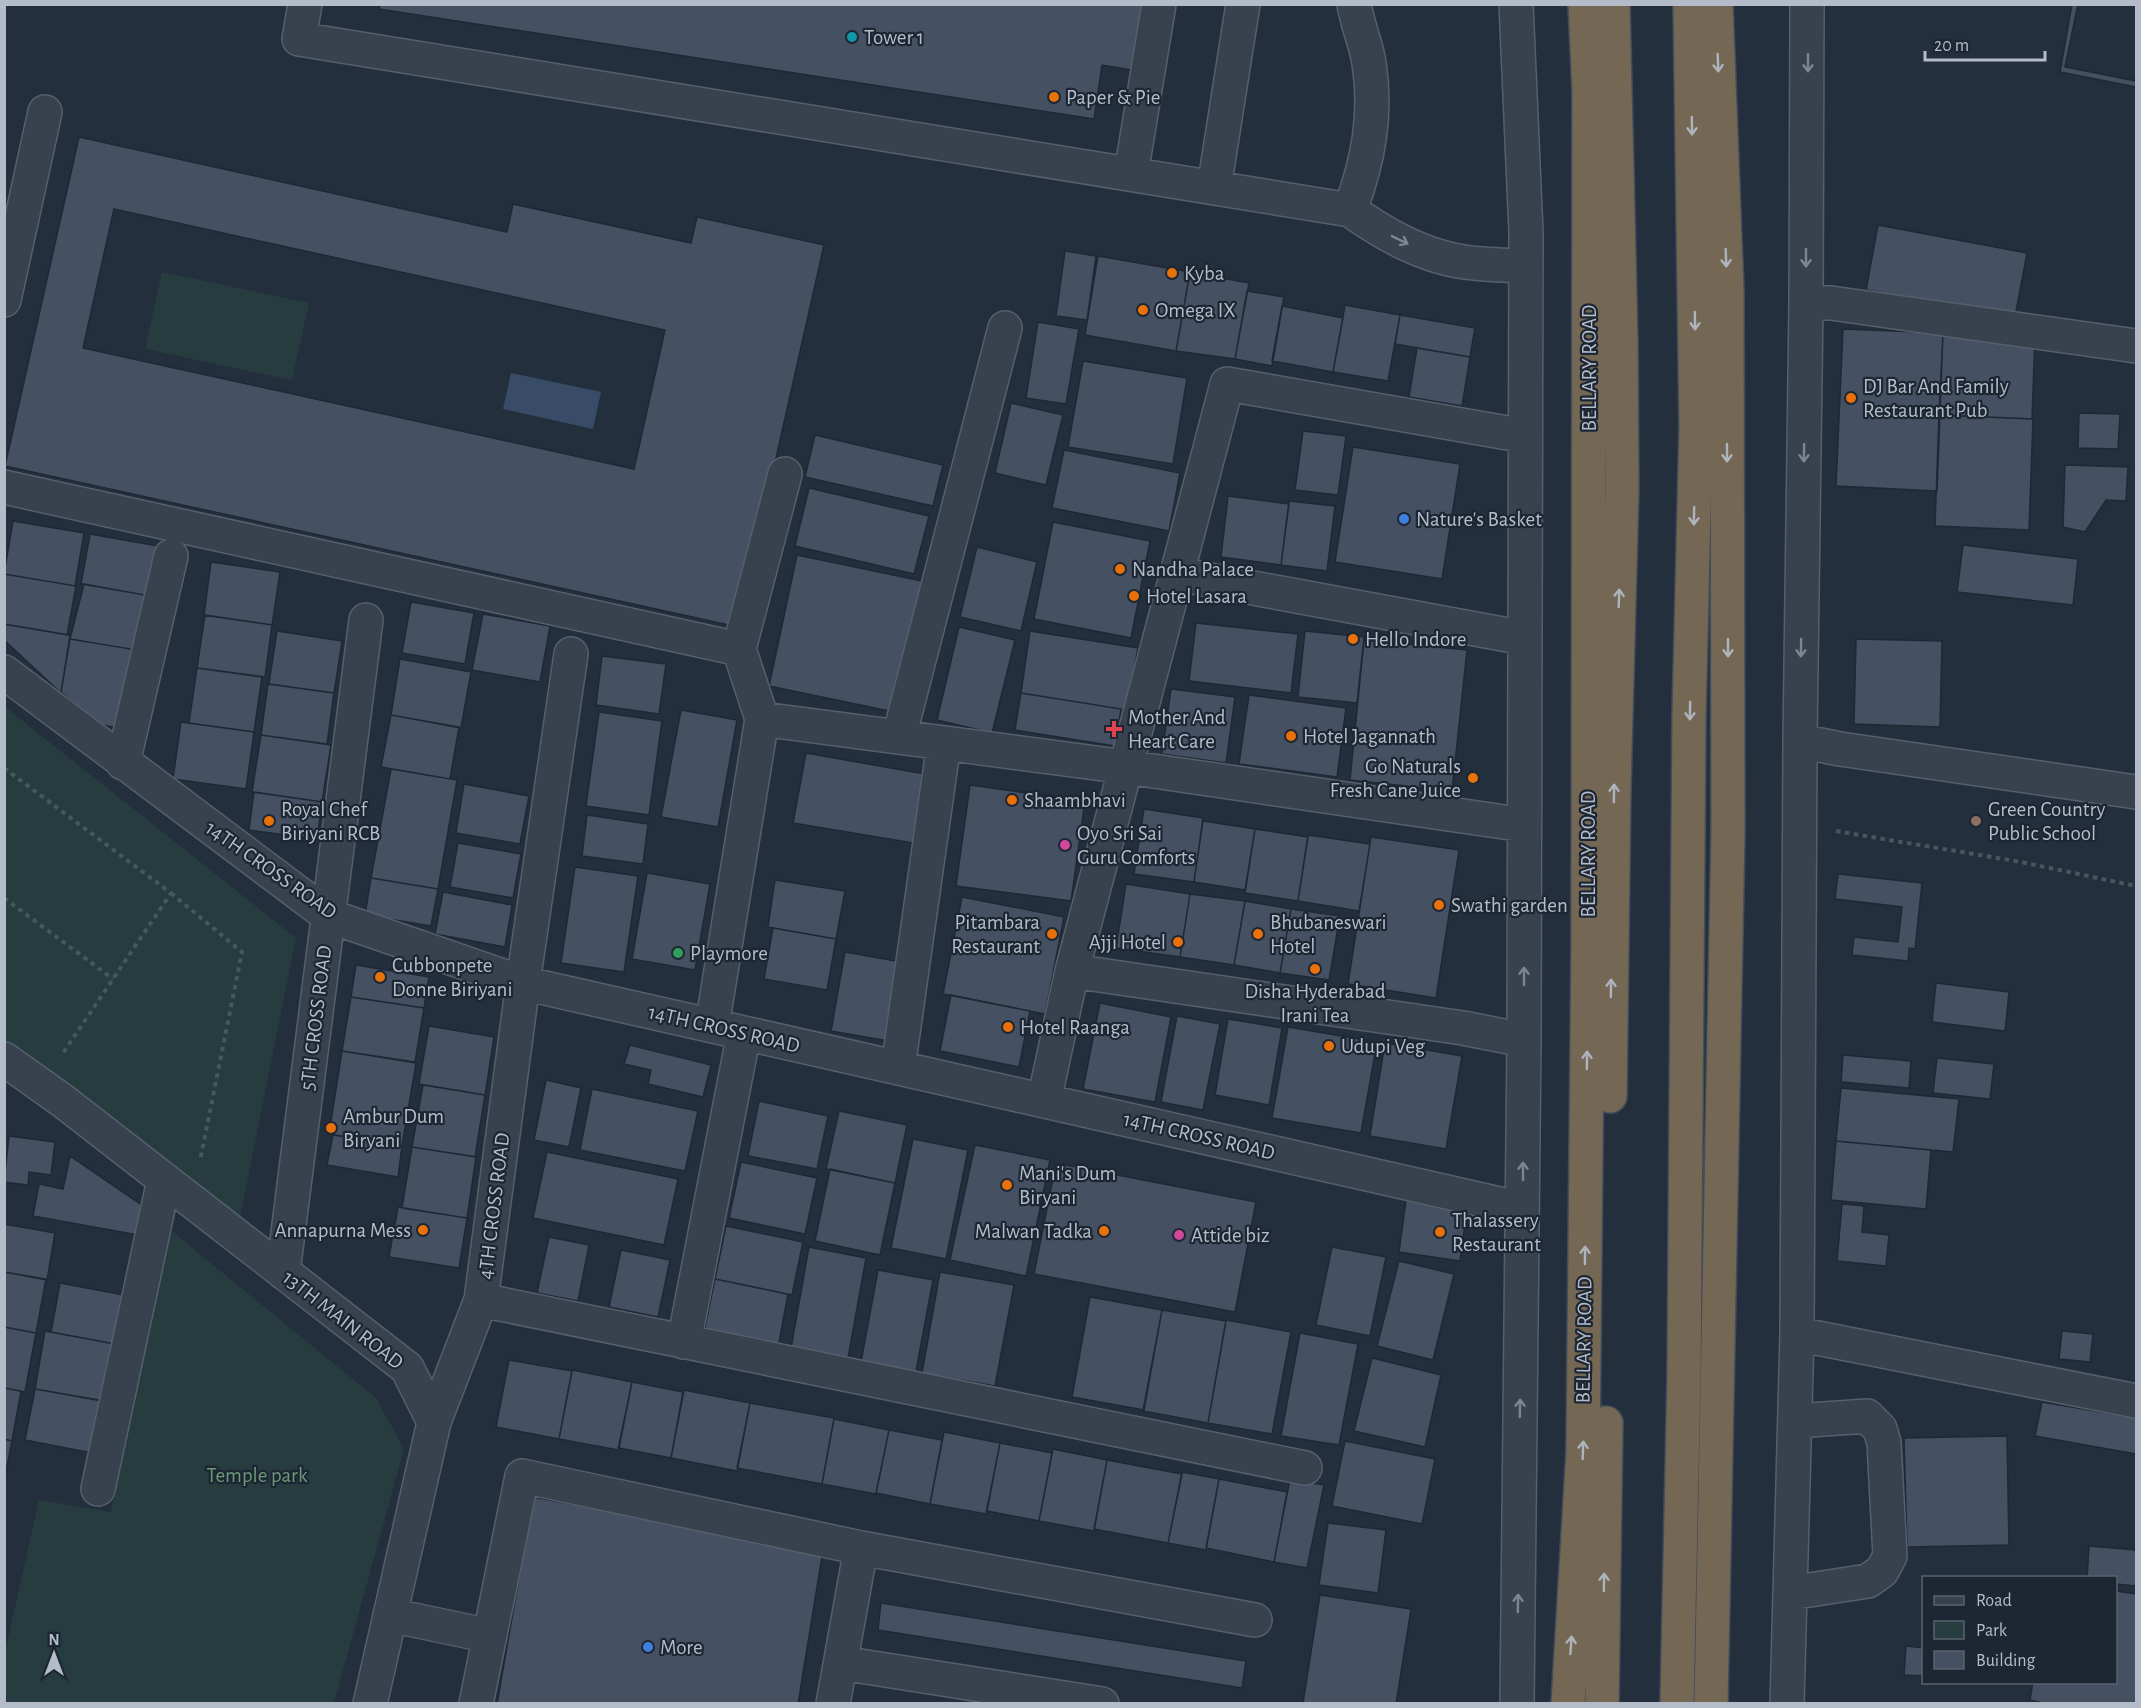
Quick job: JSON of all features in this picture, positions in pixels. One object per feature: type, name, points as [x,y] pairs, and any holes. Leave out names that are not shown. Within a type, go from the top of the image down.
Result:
[{"type":"highway","name":"BELLARY ROAD","points":[[1568,1704],[1583,1439],[1588,894],[1589,92],[1585,4]]},
{"type":"highway","name":"BELLARY ROAD","points":[[1602,1704],[1614,788],[1622,489],[1613,4]]},
{"type":"highway","points":[[1677,1704],[1684,1376],[1690,705],[1696,427],[1690,4]]},
{"type":"highway","points":[[1711,1704],[1728,831],[1727,291],[1716,4]]},
{"type":"street","points":[[304,4],[299,39],[1350,210],[1375,228],[1431,254],[1462,262],[1525,266]]},
{"type":"street","points":[[1131,174],[1159,4]]},
{"type":"street","points":[[1214,188],[1243,4]]},
{"type":"street","points":[[1350,210],[1361,181],[1372,120],[1369,63],[1354,4]]},
{"type":"street","points":[[1516,4],[1526,232],[1524,1040],[1516,1704]]},
{"type":"street","points":[[1787,1704],[1796,1421],[1807,4]]},
{"type":"street","points":[[4,300],[45,112]]},
{"type":"street","points":[[1806,303],[1830,303],[2136,346]]},
{"type":"street","points":[[899,737],[1005,327]]},
{"type":"street","points":[[1044,1101],[1072,971],[1227,384],[1525,436]]},
{"type":"street","points":[[712,1026],[762,719],[739,649],[785,474]]},
{"type":"street","points":[[4,487],[739,649]]},
{"type":"street","points":[[123,763],[171,556]]},
{"type":"street","points":[[1177,574],[1524,638]]},
{"type":"street","name":"5TH CROSS ROAD","points":[[283,1272],[366,620]]},
{"type":"street","name":"4TH CROSS ROAD","points":[[434,1422],[481,1300],[523,983],[571,654]]},
{"type":"street","name":"14TH CROSS ROAD","points":[[4,672],[329,916],[523,983],[1522,1209]]},
{"type":"street","points":[[762,719],[1126,767],[1524,825]]},
{"type":"street","points":[[1800,741],[1852,751],[2136,792]]},
{"type":"street","points":[[898,1068],[944,743]]},
{"type":"street","points":[[1072,971],[1463,1028],[1524,1040]]},
{"type":"street","points":[[684,1342],[744,1033]]},
{"type":"street","name":"13TH MAIN ROAD","points":[[5,1062],[63,1101],[407,1368],[434,1422]]},
{"type":"street","points":[[98,1489],[164,1180]]},
{"type":"street","points":[[481,1300],[1305,1468]]},
{"type":"street","points":[[1797,1334],[2136,1401]]},
{"type":"street","points":[[1790,1593],[1868,1581],[1882,1571],[1890,1556],[1884,1443],[1880,1429],[1867,1416],[1796,1421]]},
{"type":"street","points":[[370,1704],[434,1422]]},
{"type":"street","points":[[476,1704],[522,1476],[861,1548],[1255,1620]]},
{"type":"street","points":[[833,1704],[861,1548]]},
{"type":"street","points":[[390,1615],[490,1636]]},
{"type":"street","points":[[841,1663],[1102,1704]]},
{"type":"path","points":[[4,768],[171,893],[242,951],[200,1163],[190,1156]]},
{"type":"path","points":[[1800,825],[2021,862],[2136,886]]},
{"type":"path","points":[[57,1061],[171,893]]},
{"type":"path","points":[[4,898],[113,979]]},
{"type":"green space","points":[[162,272],[309,303],[292,380],[145,349]]},
{"type":"green space","points":[[4,706],[296,938],[240,1218],[5,1042]]},
{"type":"green space","name":"Temple park","points":[[169,1229],[376,1398],[404,1449],[334,1703],[5,1704],[5,1652],[39,1500],[111,1512]]},
{"type":"water","points":[[511,373],[601,392],[593,429],[503,409]]},
{"type":"building","name":"Tower 1","points":[[380,4],[1148,4],[1138,71],[1102,65],[1094,119],[379,9]]},
{"type":"building","points":[[2072,4],[2136,4],[2136,87],[2060,72]]},
{"type":"building","points":[[2078,4],[2136,4],[2136,81],[2065,67]]},
{"type":"building","points":[[79,137],[507,232],[513,204],[691,243],[697,217],[824,245],[738,627],[5,466]],"holes":[[[114,209],[665,330],[634,469],[83,348]]]},
{"type":"building","points":[[1878,225],[2027,253],[2015,317],[1866,290]]},
{"type":"building","points":[[1065,251],[1096,256],[1087,320],[1056,316]]},
{"type":"building","points":[[1098,256],[1190,272],[1176,351],[1085,335]]},
{"type":"building","points":[[1190,272],[1249,283],[1235,359],[1176,351]]},
{"type":"building","points":[[1247,291],[1284,297],[1272,366],[1235,359]]},
{"type":"building","points":[[1345,305],[1400,315],[1388,381],[1333,372]]},
{"type":"building","points":[[1282,306],[1343,318],[1333,372],[1272,361]]},
{"type":"building","points":[[1400,315],[1475,328],[1470,357],[1395,344]]},
{"type":"building","points":[[1038,322],[1079,329],[1066,404],[1026,398]]},
{"type":"building","points":[[1843,329],[1943,333],[1937,491],[1836,486]]},
{"type":"building","points":[[1943,333],[2035,337],[2032,419],[1939,415]]},
{"type":"building","points":[[1417,348],[1470,357],[1462,406],[1409,397]]},
{"type":"building","points":[[1083,361],[1187,378],[1173,464],[1068,447]]},
{"type":"building","points":[[1011,403],[1063,415],[1046,485],[995,473]]},
{"type":"building","points":[[2079,413],[2120,414],[2118,449],[2078,448]]},
{"type":"building","points":[[1939,415],[2033,419],[2029,530],[1935,526]]},
{"type":"building","points":[[1303,431],[1346,436],[1338,495],[1295,490]]},
{"type":"building","points":[[815,435],[943,465],[933,506],[805,477]]},
{"type":"building","points":[[1353,447],[1460,464],[1442,579],[1335,562]]},
{"type":"building","points":[[1064,450],[1180,473],[1169,531],[1052,508]]},
{"type":"building","points":[[2065,465],[2128,467],[2126,501],[2106,500],[2085,532],[2063,527]]},
{"type":"building","points":[[809,488],[929,516],[914,574],[795,546]]},
{"type":"building","points":[[1228,496],[1289,504],[1281,565],[1221,557]]},
{"type":"building","points":[[1289,501],[1335,506],[1327,571],[1281,565]]},
{"type":"building","points":[[13,521],[84,533],[75,586],[4,574]]},
{"type":"building","points":[[1053,522],[1150,541],[1131,638],[1034,619]]},
{"type":"building","points":[[90,534],[158,546],[150,596],[81,584]]},
{"type":"building","points":[[1963,545],[2078,559],[2073,605],[1957,592]]},
{"type":"building","points":[[977,547],[1037,562],[1021,631],[960,617]]},
{"type":"building","points":[[797,555],[922,581],[894,712],[769,686]]},
{"type":"building","points":[[211,562],[280,572],[272,625],[204,615]]},
{"type":"building","points":[[4,574],[76,586],[67,635],[4,624]]},
{"type":"building","points":[[84,584],[150,596],[136,650],[70,639]]},
{"type":"building","points":[[411,602],[474,613],[465,664],[402,653]]},
{"type":"building","points":[[483,614],[550,626],[540,682],[472,670]]},
{"type":"building","points":[[205,615],[272,625],[265,677],[197,668]]},
{"type":"building","points":[[1196,623],[1298,634],[1291,693],[1189,681]]},
{"type":"building","points":[[4,624],[70,635],[61,693],[4,640]]},
{"type":"building","points":[[959,627],[1015,640],[992,733],[937,720]]},
{"type":"building","points":[[277,631],[342,641],[334,693],[269,684]]},
{"type":"building","points":[[1030,631],[1138,648],[1127,710],[1021,693]]},
{"type":"building","points":[[1305,631],[1364,637],[1357,703],[1298,697]]},
{"type":"building","points":[[70,639],[143,651],[127,729],[100,725],[61,692]]},
{"type":"building","points":[[1856,639],[1942,641],[1940,727],[1854,724]]},
{"type":"building","points":[[1364,640],[1467,650],[1452,791],[1350,780]]},
{"type":"building","points":[[602,656],[666,664],[659,714],[596,705]]},
{"type":"building","points":[[400,659],[471,672],[461,728],[391,715]]},
{"type":"building","points":[[197,668],[262,677],[254,732],[189,723]]},
{"type":"building","points":[[268,684],[334,693],[327,744],[261,735]]},
{"type":"building","points":[[1171,689],[1235,697],[1226,763],[1162,754]]},
{"type":"building","points":[[1021,693],[1121,709],[1115,746],[1015,730]]},
{"type":"building","points":[[1249,695],[1346,708],[1337,777],[1239,764]]},
{"type":"building","points":[[681,710],[737,720],[718,827],[661,817]]},
{"type":"building","points":[[599,712],[662,721],[649,815],[586,806]]},
{"type":"building","points":[[391,715],[459,727],[450,779],[381,767]]},
{"type":"building","points":[[181,722],[254,732],[246,789],[173,779]]},
{"type":"building","points":[[261,735],[331,745],[322,802],[252,792]]},
{"type":"building","points":[[806,753],[925,774],[913,843],[793,823]]},
{"type":"building","points":[[391,769],[457,780],[438,889],[371,878]]},
{"type":"building","points":[[464,784],[529,796],[520,844],[456,833]]},
{"type":"building","points":[[970,785],[1085,801],[1071,901],[956,886]]},
{"type":"building","points":[[254,792],[322,802],[317,839],[249,830]]},
{"type":"building","points":[[1144,809],[1203,818],[1194,882],[1134,874]]},
{"type":"building","points":[[587,815],[648,824],[643,864],[582,856]]},
{"type":"building","points":[[1203,821],[1255,829],[1245,890],[1194,882]]},
{"type":"building","points":[[1255,829],[1308,837],[1298,901],[1245,893]]},
{"type":"building","points":[[1308,835],[1370,844],[1359,911],[1298,901]]},
{"type":"building","points":[[1371,837],[1459,850],[1436,998],[1348,984]]},
{"type":"building","points":[[458,843],[521,854],[513,898],[450,887]]},
{"type":"building","points":[[575,867],[638,876],[624,972],[561,963]]},
{"type":"building","points":[[647,873],[710,884],[695,970],[632,959]]},
{"type":"building","points":[[1838,874],[1922,883],[1915,949],[1909,948],[1908,961],[1852,955],[1854,937],[1898,942],[1902,907],[1835,899]]},
{"type":"building","points":[[371,878],[438,889],[431,926],[365,915]]},
{"type":"building","points":[[775,880],[845,891],[836,939],[768,927]]},
{"type":"building","points":[[1126,884],[1190,894],[1180,957],[1116,948]]},
{"type":"building","points":[[443,892],[512,905],[505,947],[435,934]]},
{"type":"building","points":[[1190,894],[1245,901],[1234,965],[1180,957]]},
{"type":"building","points":[[962,897],[1064,917],[1045,1014],[943,994]]},
{"type":"building","points":[[1245,901],[1291,909],[1280,973],[1234,965]]},
{"type":"building","points":[[1291,909],[1340,916],[1329,980],[1280,973]]},
{"type":"building","points":[[773,928],[836,939],[827,990],[764,979]]},
{"type":"building","points":[[845,952],[907,963],[894,1042],[831,1031]]},
{"type":"building","points":[[356,965],[429,977],[424,1008],[351,997]]},
{"type":"building","points":[[1936,983],[2009,992],[2005,1031],[1932,1022]]},
{"type":"building","points":[[951,995],[1030,1011],[1019,1067],[940,1051]]},
{"type":"building","points":[[351,997],[424,1008],[415,1062],[342,1051]]},
{"type":"building","points":[[1100,1003],[1171,1017],[1155,1102],[1083,1089]]},
{"type":"building","points":[[1177,1016],[1220,1024],[1203,1110],[1161,1102]]},
{"type":"building","points":[[1228,1019],[1282,1028],[1269,1105],[1215,1095]]},
{"type":"building","points":[[429,1026],[494,1037],[485,1095],[419,1084]]},
{"type":"building","points":[[1288,1027],[1377,1042],[1361,1133],[1272,1118]]},
{"type":"building","points":[[1385,1043],[1462,1056],[1446,1149],[1370,1136]]},
{"type":"building","points":[[630,1045],[711,1065],[703,1097],[648,1084],[651,1070],[624,1064]]},
{"type":"building","points":[[342,1051],[416,1063],[402,1146],[329,1134]]},
{"type":"building","points":[[1843,1055],[1911,1061],[1909,1088],[1841,1082]]},
{"type":"building","points":[[1937,1058],[1994,1064],[1990,1099],[1933,1093]]},
{"type":"building","points":[[546,1080],[581,1088],[569,1147],[534,1140]]},
{"type":"building","points":[[423,1085],[485,1095],[475,1157],[412,1147]]},
{"type":"building","points":[[1841,1088],[1959,1099],[1953,1152],[1836,1141]]},
{"type":"building","points":[[592,1089],[698,1111],[685,1171],[580,1150]]},
{"type":"building","points":[[759,1101],[828,1116],[817,1169],[748,1156]]},
{"type":"building","points":[[839,1111],[907,1125],[895,1183],[826,1169]]},
{"type":"building","points":[[333,1135],[402,1146],[398,1177],[327,1165]]},
{"type":"building","points":[[9,1136],[55,1142],[51,1175],[29,1172],[28,1185],[4,1182]]},
{"type":"building","points":[[913,1139],[968,1150],[946,1259],[891,1248]]},
{"type":"building","points":[[1836,1141],[1931,1150],[1926,1209],[1831,1200]]},
{"type":"building","points":[[975,1145],[1050,1160],[1026,1276],[950,1260]]},
{"type":"building","points":[[412,1147],[476,1157],[467,1218],[402,1208]]},
{"type":"building","points":[[547,1152],[678,1179],[664,1245],[533,1218]]},
{"type":"building","points":[[70,1156],[143,1206],[138,1235],[33,1216],[39,1184],[63,1189]]},
{"type":"building","points":[[741,1162],[817,1178],[805,1234],[729,1218]]},
{"type":"building","points":[[1056,1163],[1256,1202],[1235,1312],[1034,1274]]},
{"type":"building","points":[[830,1169],[895,1183],[880,1255],[815,1241]]},
{"type":"building","points":[[1406,1200],[1467,1210],[1460,1261],[1399,1252]]},
{"type":"building","points":[[1842,1204],[1864,1206],[1862,1232],[1889,1235],[1886,1266],[1837,1261]]},
{"type":"building","points":[[398,1207],[467,1218],[459,1268],[389,1257]]},
{"type":"building","points":[[4,1224],[55,1233],[47,1280],[4,1272]]},
{"type":"building","points":[[726,1226],[803,1242],[792,1295],[715,1279]]},
{"type":"building","points":[[549,1237],[589,1245],[578,1301],[537,1293]]},
{"type":"building","points":[[809,1247],[866,1258],[848,1358],[791,1348]]},
{"type":"building","points":[[1332,1247],[1386,1257],[1370,1336],[1316,1325]]},
{"type":"building","points":[[621,1250],[670,1260],[658,1317],[609,1307]]},
{"type":"building","points":[[1399,1261],[1454,1274],[1433,1360],[1377,1346]]},
{"type":"building","points":[[878,1270],[933,1280],[916,1371],[861,1362]]},
{"type":"building","points":[[4,1272],[46,1279],[36,1333],[4,1327]]},
{"type":"building","points":[[940,1272],[1014,1285],[995,1386],[922,1373]]},
{"type":"building","points":[[715,1279],[788,1294],[778,1348],[704,1332]]},
{"type":"building","points":[[60,1283],[124,1295],[115,1344],[51,1332]]},
{"type":"building","points":[[1090,1297],[1162,1310],[1144,1410],[1072,1397]]},
{"type":"building","points":[[1162,1310],[1226,1321],[1208,1423],[1143,1411]]},
{"type":"building","points":[[1226,1320],[1291,1332],[1272,1434],[1208,1423]]},
{"type":"building","points":[[4,1327],[36,1333],[25,1392],[4,1388]]},
{"type":"building","points":[[45,1331],[115,1344],[105,1401],[35,1389]]},
{"type":"building","points":[[2062,1331],[2093,1334],[2090,1362],[2059,1359]]},
{"type":"building","points":[[1300,1333],[1358,1344],[1339,1445],[1281,1436]]},
{"type":"building","points":[[1372,1358],[1441,1375],[1425,1447],[1354,1431]]},
{"type":"building","points":[[509,1360],[572,1371],[559,1439],[496,1427]]},
{"type":"building","points":[[572,1370],[632,1382],[618,1450],[559,1439]]},
{"type":"building","points":[[632,1382],[683,1392],[671,1458],[619,1448]]},
{"type":"building","points":[[4,1388],[21,1391],[12,1441],[4,1439]]},
{"type":"building","points":[[35,1389],[102,1401],[92,1453],[25,1440]]},
{"type":"building","points":[[684,1390],[750,1403],[737,1471],[671,1458]]},
{"type":"building","points":[[2042,1402],[2136,1418],[2136,1454],[2035,1436]]},
{"type":"building","points":[[750,1403],[834,1418],[822,1484],[737,1468]]},
{"type":"building","points":[[834,1419],[889,1430],[876,1494],[822,1484]]},
{"type":"building","points":[[889,1430],[942,1440],[930,1504],[876,1493]]},
{"type":"building","points":[[944,1432],[1000,1443],[986,1514],[930,1504]]},
{"type":"building","points":[[2007,1436],[2009,1545],[1907,1547],[1904,1438]]},
{"type":"building","points":[[4,1439],[12,1441],[4,1482]]},
{"type":"building","points":[[1345,1441],[1435,1459],[1422,1524],[1332,1506]]},
{"type":"building","points":[[1000,1443],[1052,1453],[1039,1521],[987,1511]]},
{"type":"building","points":[[1053,1449],[1107,1460],[1094,1531],[1039,1521]]},
{"type":"building","points":[[1107,1460],[1182,1474],[1168,1543],[1094,1529]]},
{"type":"building","points":[[1182,1472],[1219,1479],[1206,1550],[1168,1543]]},
{"type":"building","points":[[1219,1479],[1287,1492],[1274,1562],[1206,1548]]},
{"type":"building","points":[[1290,1479],[1324,1485],[1307,1568],[1274,1562]]},
{"type":"building","points":[[533,1497],[823,1550],[798,1704],[497,1704]]},
{"type":"building","points":[[1328,1523],[1386,1530],[1378,1593],[1319,1585]]},
{"type":"building","points":[[2089,1546],[2136,1550],[2136,1586],[2117,1584],[2117,1576],[2087,1576]]},
{"type":"building","points":[[2117,1591],[2136,1594],[2136,1704],[2048,1704],[2030,1700],[2033,1684],[2117,1684]]},
{"type":"building","points":[[1320,1595],[1411,1609],[1396,1704],[1303,1703]]},
{"type":"building","points":[[881,1603],[1246,1661],[1242,1688],[878,1630]]},
{"type":"building","points":[[1906,1646],[1922,1648],[1922,1676],[1904,1675]]},
{"type":"place","name":"Tower 1","points":[[852,37]]},
{"type":"place","name":"Paper & Pie","points":[[1054,97]]},
{"type":"place","name":"Kyba","points":[[1172,273]]},
{"type":"place","name":"Omega IX","points":[[1143,310]]},
{"type":"place","name":"DJ Bar And Family Restaurant Pub","points":[[1851,398]]},
{"type":"place","name":"Nature's Basket","points":[[1404,519]]},
{"type":"place","name":"Nandha Palace","points":[[1120,569]]},
{"type":"place","name":"Hotel Lasara","points":[[1134,596]]},
{"type":"place","name":"Hello Indore","points":[[1353,639]]},
{"type":"place","name":"Mother And Heart Care","points":[[1114,729]]},
{"type":"place","name":"Hotel Jagannath","points":[[1291,736]]},
{"type":"place","name":"Go Naturals Fresh Cane Juice","points":[[1473,778]]},
{"type":"place","name":"Shaambhavi","points":[[1012,800]]},
{"type":"place","name":"Royal Chef Biriyani RCB","points":[[269,821]]},
{"type":"place","name":"Green Country Public School","points":[[1976,821]]},
{"type":"place","name":"Oyo Sri Sai Guru Comforts","points":[[1065,845]]},
{"type":"place","name":"Swathi garden","points":[[1439,905]]},
{"type":"place","name":"Pitambara Restaurant","points":[[1052,934]]},
{"type":"place","name":"Bhubaneswari Hotel","points":[[1258,934]]},
{"type":"place","name":"Ajji Hotel","points":[[1178,942]]},
{"type":"place","name":"Playmore","points":[[678,953]]},
{"type":"place","name":"Disha Hyderabad Irani Tea","points":[[1315,969]]},
{"type":"place","name":"Cubbonpete Donne Biriyani","points":[[380,977]]},
{"type":"place","name":"Hotel Raanga","points":[[1008,1027]]},
{"type":"place","name":"Udupi Veg","points":[[1329,1046]]},
{"type":"place","name":"Ambur Dum Biryani","points":[[331,1128]]},
{"type":"place","name":"Mani's Dum Biryani","points":[[1007,1185]]},
{"type":"place","name":"Annapurna Mess","points":[[423,1230]]},
{"type":"place","name":"Malwan Tadka","points":[[1104,1231]]},
{"type":"place","name":"Thalassery Restaurant","points":[[1440,1232]]},
{"type":"place","name":"Attide biz","points":[[1179,1235]]},
{"type":"place","name":"More","points":[[648,1647]]}]
